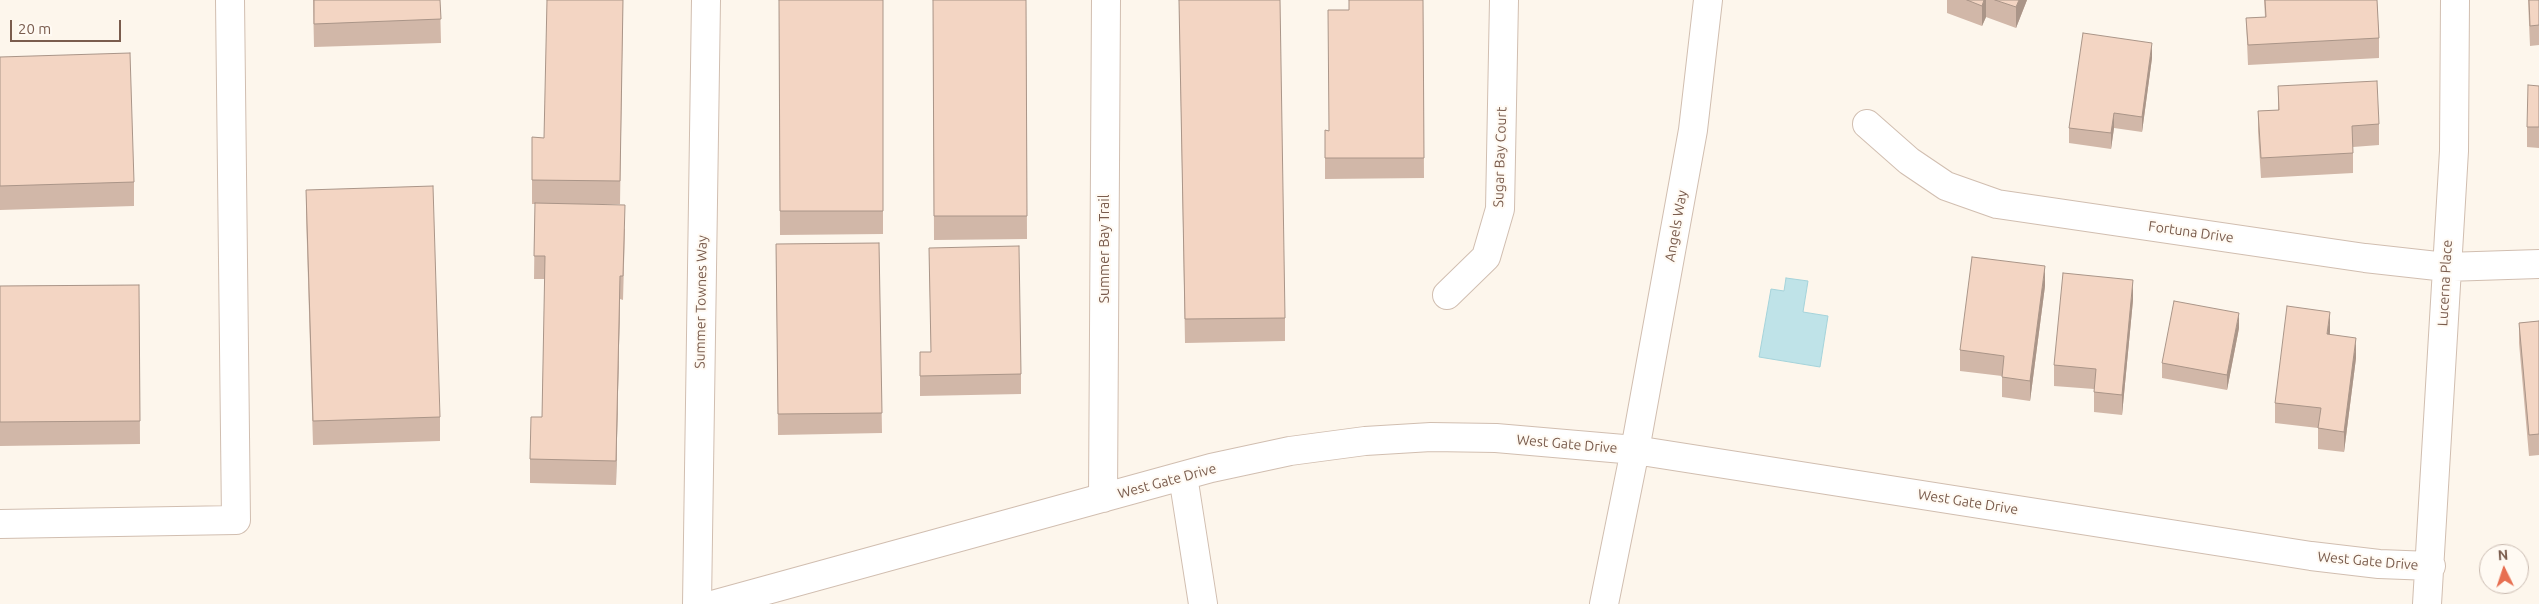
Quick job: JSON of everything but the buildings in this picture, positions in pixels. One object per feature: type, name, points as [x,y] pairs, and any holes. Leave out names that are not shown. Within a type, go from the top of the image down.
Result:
[{"type":"street","points":[[0,524],[236,520],[230,0]]},
{"type":"street","name":"Summer Townes Way","points":[[697,604],[706,0]]},
{"type":"street","name":"Summer Bay Trail","points":[[1103,498],[1106,0]]},
{"type":"street","name":"Sugar Bay Court","points":[[1447,294],[1486,257],[1500,209],[1504,0]]},
{"type":"street","name":"Angels Way","points":[[1604,604],[1635,450],[1693,130],[1708,0]]},
{"type":"street","name":"Lucerna Place","points":[[2427,604],[2431,566],[2454,142],[2455,0]]},
{"type":"street","name":"Fortuna Drive","points":[[1866,124],[1909,162],[1946,186],[1997,204],[2366,258],[2446,267],[2539,264]]},
{"type":"street","name":"West Gate Drive","points":[[716,604],[1182,476],[1290,451],[1365,441],[1421,438],[1496,438],[1635,450],[2311,556],[2379,564],[2431,566]]},
{"type":"street","points":[[1182,476],[1203,604]]},
{"type":"water","points":[[1786,278],[1808,281],[1803,312],[1828,316],[1820,367],[1759,357],[1771,289],[1784,291]]}]
